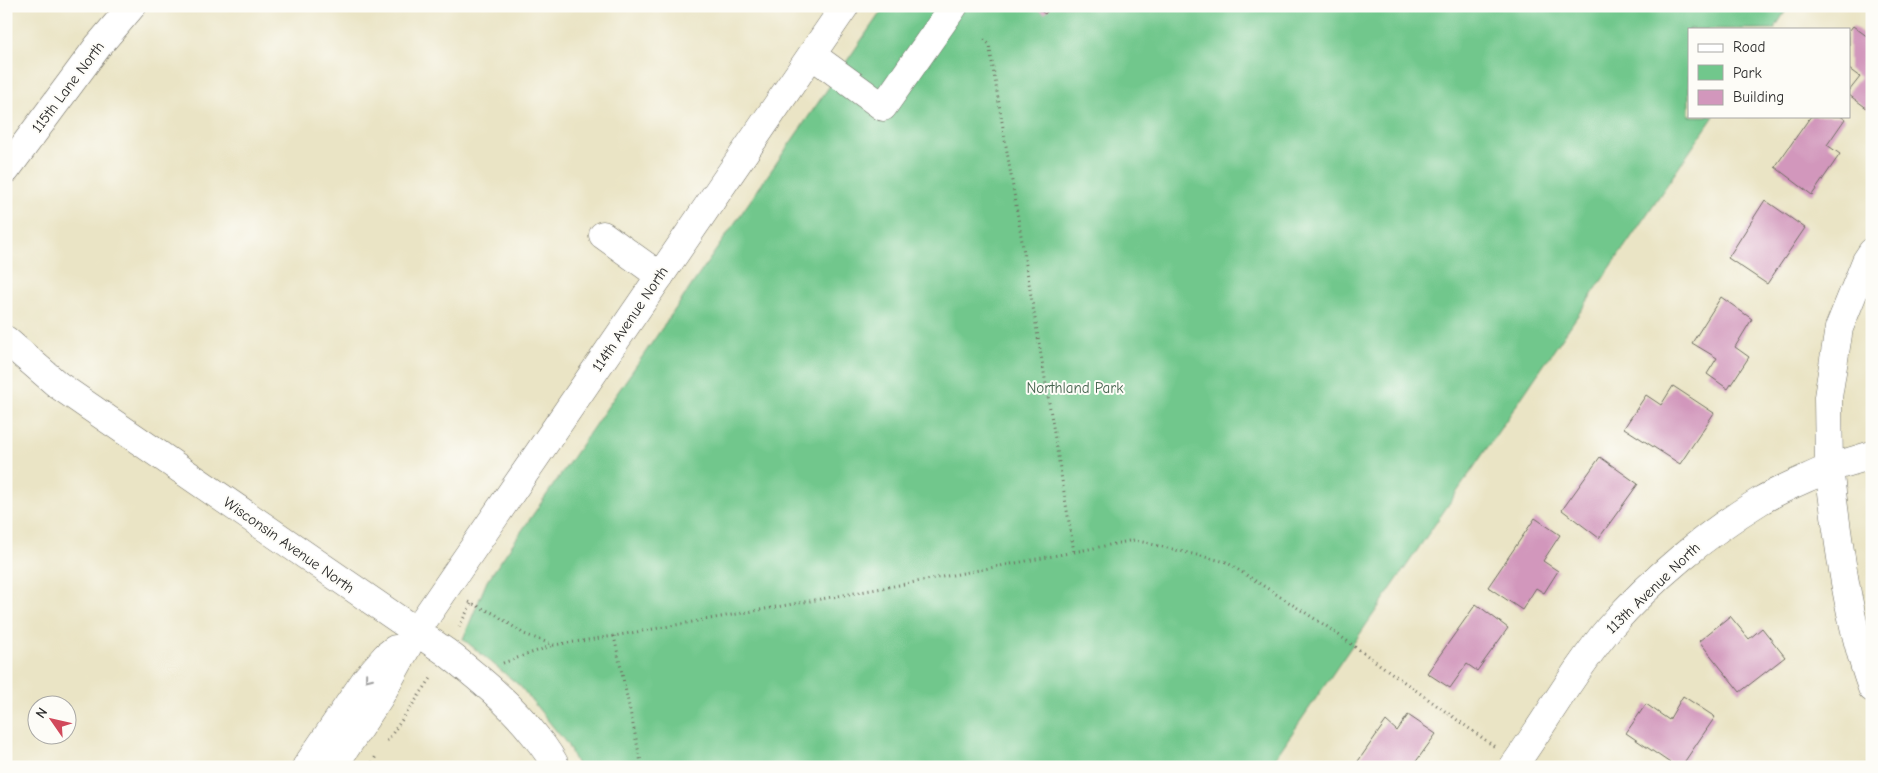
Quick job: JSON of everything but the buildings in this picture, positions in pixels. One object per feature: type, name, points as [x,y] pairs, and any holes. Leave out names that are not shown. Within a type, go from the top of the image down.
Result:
[{"type":"street","name":"115th Lane North","points":[[6,170],[98,46],[132,6]]},
{"type":"street","name":"114th Avenue North","points":[[333,767],[378,698],[416,633],[845,6]]},
{"type":"street","points":[[812,55],[883,107],[954,6]]},
{"type":"street","points":[[603,235],[660,276]]},
{"type":"street","points":[[1872,252],[1866,261],[1840,328],[1828,396],[1829,468],[1838,537],[1861,657],[1872,688]]},
{"type":"street","name":"Wisconsin Avenue North","points":[[6,340],[58,385],[446,652],[483,681],[520,717],[552,758],[556,767]]},
{"type":"street","name":"113th Avenue North","points":[[1515,765],[1610,627],[1697,544],[1761,500],[1829,468],[1872,455]]},
{"type":"street","name":"114th Avenue North","points":[[306,767],[366,679],[386,656],[416,633]]},
{"type":"path","points":[[982,38],[989,44],[1074,552]]},
{"type":"path","points":[[483,681],[494,669],[504,662],[554,645],[905,584],[1134,540],[1226,562],[1326,626],[1515,765]]},
{"type":"path","points":[[472,602],[495,614],[524,634],[554,645]]},
{"type":"path","points":[[614,636],[642,767]]},
{"type":"path","points":[[384,745],[432,677]]},
{"type":"path","points":[[370,767],[378,753]]},
{"type":"green space","name":"Northland Park","points":[[885,6],[1789,6],[1775,28],[1688,28],[1688,118],[1713,118],[1269,767],[578,767],[567,744],[520,686],[463,639],[487,581]]}]
